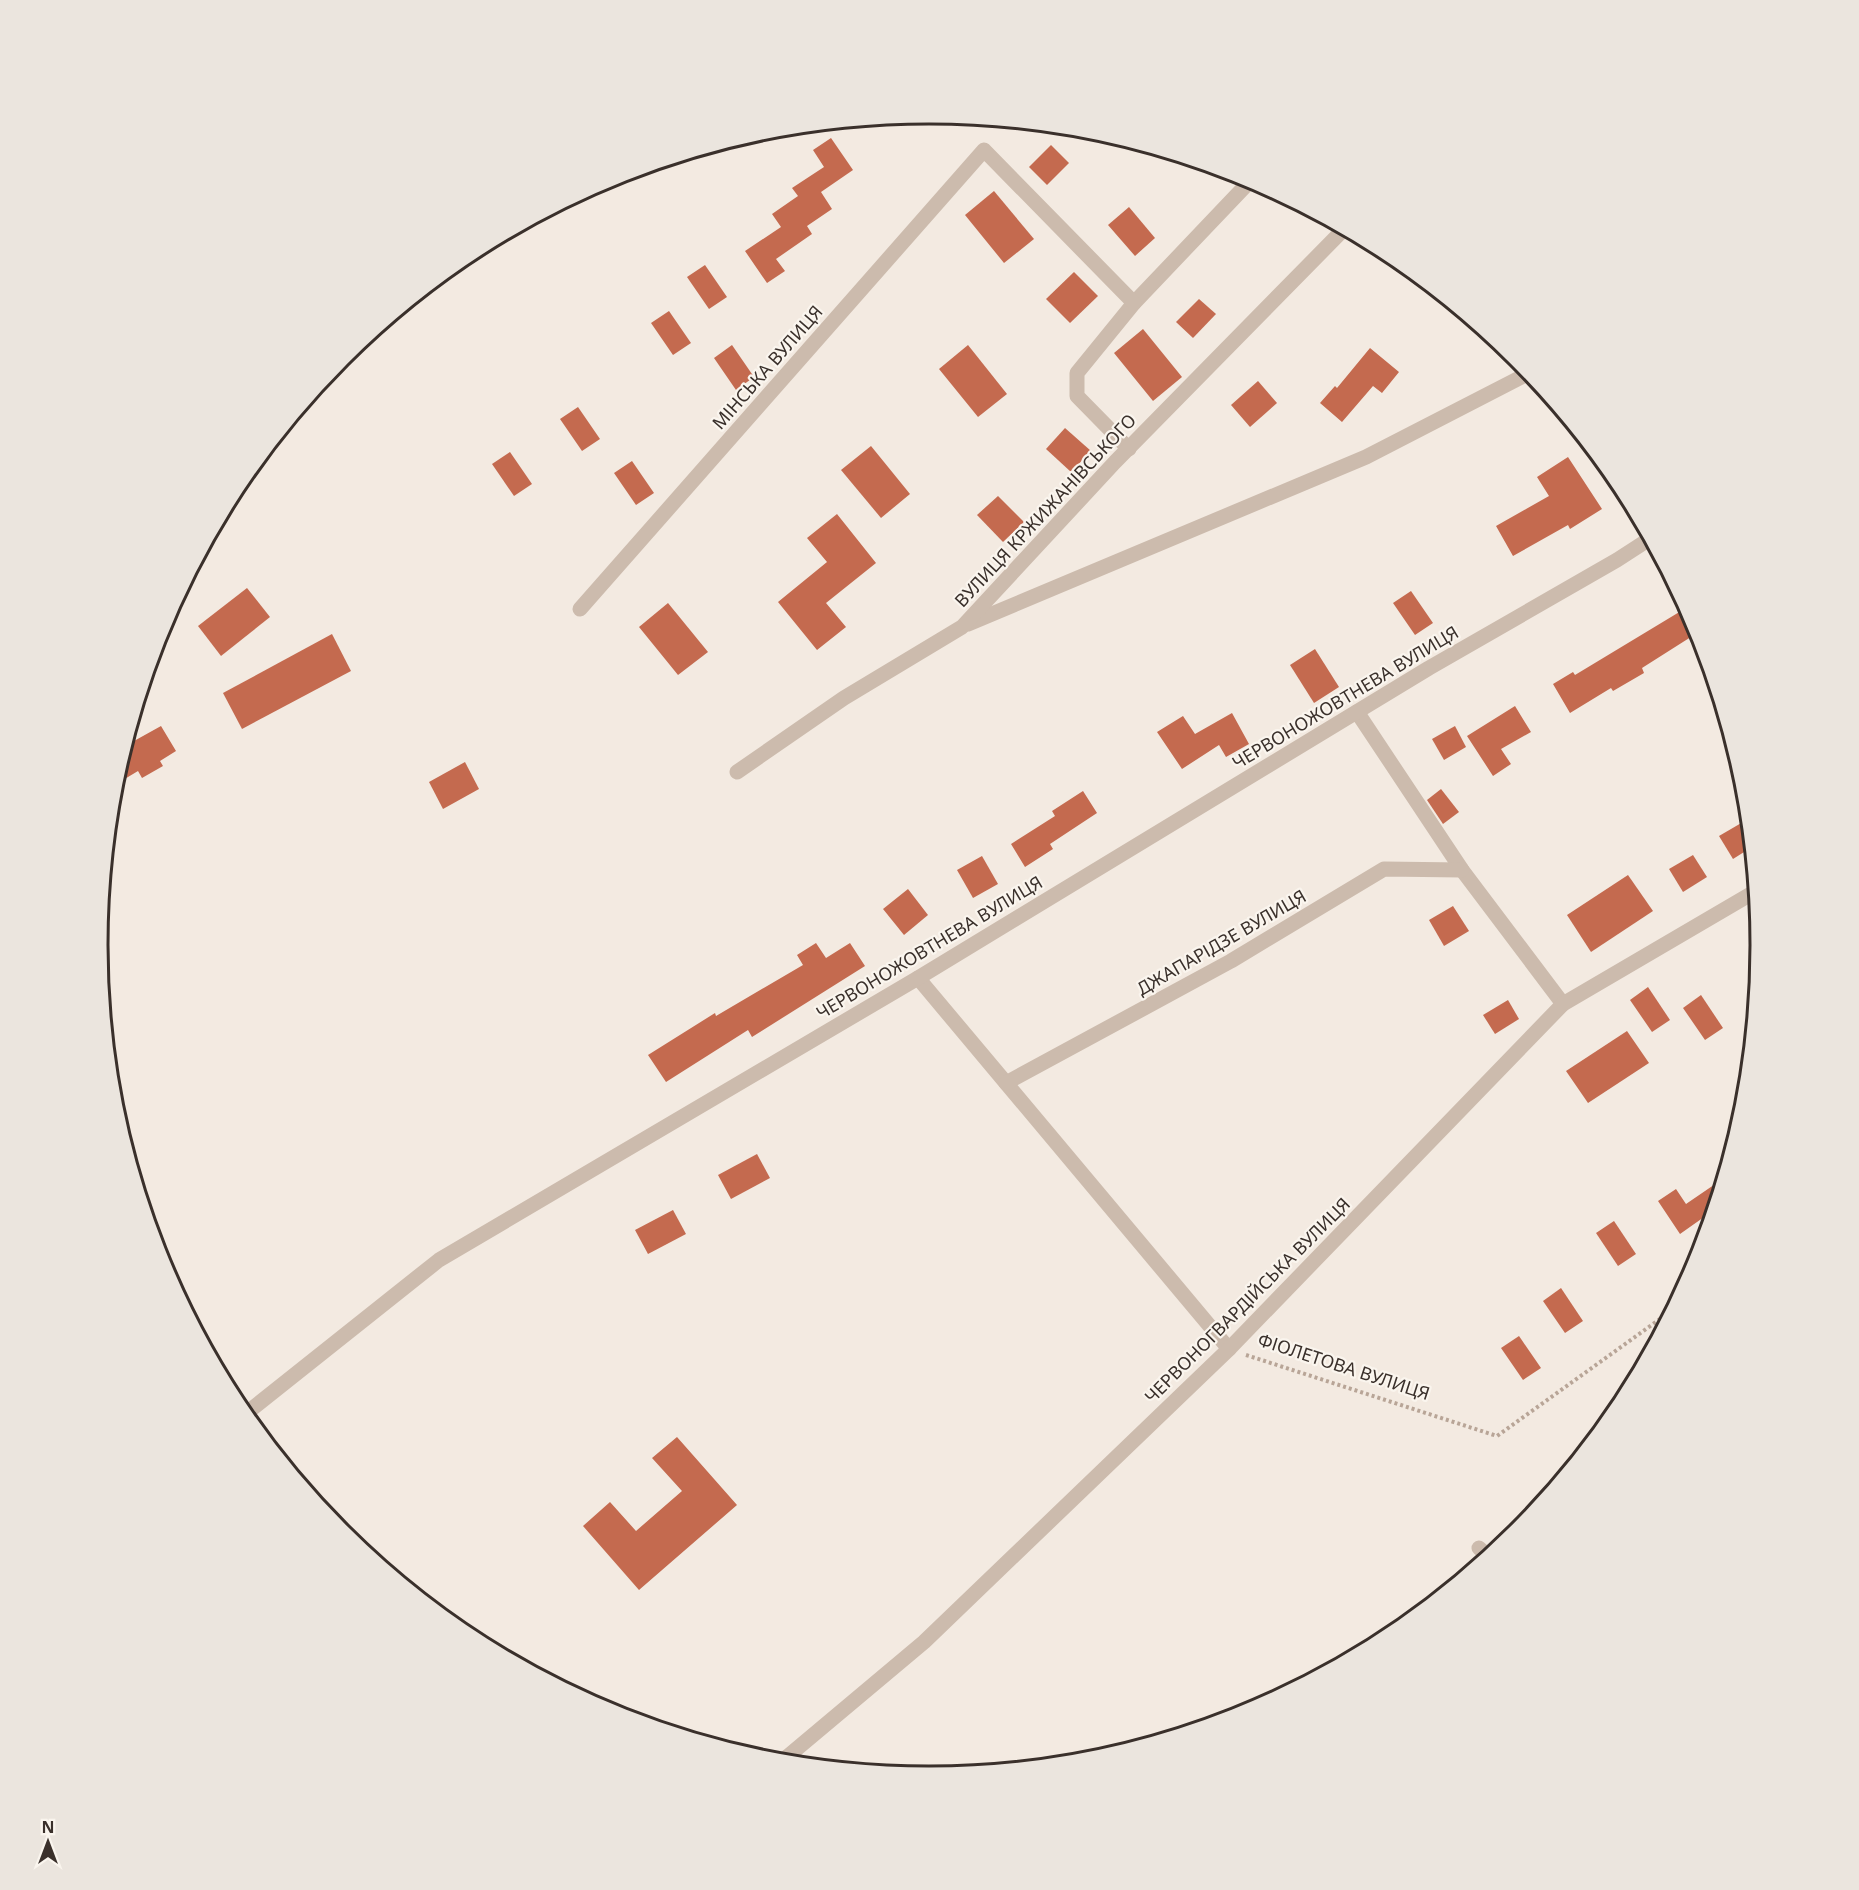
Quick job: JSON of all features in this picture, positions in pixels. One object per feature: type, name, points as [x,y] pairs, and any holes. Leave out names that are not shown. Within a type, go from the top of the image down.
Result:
[{"type":"street","name":"МІНСЬКА ВУЛИЦЯ","points":[[580,609],[984,150],[1134,303]]},
{"type":"street","points":[[1129,449],[1077,396],[1077,373],[1134,303],[1245,186]]},
{"type":"street","name":"ВУЛИЦЯ КРЖИЖАНІВСЬКОГО","points":[[737,772],[844,698],[962,627],[1129,449],[1339,234]]},
{"type":"street","points":[[962,627],[1366,458],[1522,377]]},
{"type":"street","name":"ЧЕРВОНОЖОВТНЕВА ВУЛИЦЯ","points":[[252,1409],[439,1260],[918,978],[1357,712],[1617,561],[1645,542]]},
{"type":"street","points":[[1357,712],[1462,870],[1563,1004]]},
{"type":"street","name":"ДЖАПАРІДЗЕ ВУЛИЦЯ","points":[[1006,1083],[1231,961],[1384,869],[1462,870]]},
{"type":"street","name":"ЧЕРВОНОГВАРДІЙСЬКА ВУЛИЦЯ","points":[[790,1754],[924,1642],[1229,1349],[1563,1004],[1749,895]]},
{"type":"street","name":"ФІОЛЕТОВА ВУЛИЦЯ","points":[[918,978],[1229,1349]]},
{"type":"path","name":"ФІОЛЕТОВА ВУЛИЦЯ","points":[[1229,1349],[1497,1436],[1660,1320]]},
{"type":"building","points":[[831,138],[853,170],[821,192],[832,209],[807,226],[812,234],[776,259],[785,271],[767,283],[745,251],[781,227],[772,214],[798,196],[792,188],[824,167],[813,150]]},
{"type":"building","points":[[1051,145],[1069,163],[1047,185],[1029,167]]},
{"type":"building","points":[[994,191],[1034,239],[1004,263],[965,215]]},
{"type":"building","points":[[1129,207],[1155,238],[1135,256],[1108,225]]},
{"type":"building","points":[[705,265],[727,297],[709,309],[687,277]]},
{"type":"building","points":[[1074,272],[1098,296],[1070,323],[1046,299]]},
{"type":"building","points":[[1199,299],[1216,314],[1193,338],[1176,322]]},
{"type":"building","points":[[669,311],[691,343],[673,355],[651,323]]},
{"type":"building","points":[[1143,329],[1182,377],[1153,401],[1114,353]]},
{"type":"building","points":[[732,345],[754,377],[736,390],[714,358]]},
{"type":"building","points":[[968,345],[1007,394],[978,417],[939,369]]},
{"type":"building","points":[[1370,348],[1399,372],[1382,393],[1373,386],[1342,422],[1320,403],[1335,386],[1337,388]]},
{"type":"building","points":[[1258,381],[1277,403],[1250,427],[1231,405]]},
{"type":"building","points":[[578,407],[600,439],[582,451],[560,419]]},
{"type":"building","points":[[1065,428],[1091,451],[1071,472],[1046,449]]},
{"type":"building","points":[[871,446],[910,494],[881,518],[841,470]]},
{"type":"building","points":[[510,452],[532,484],[514,496],[492,464]]},
{"type":"building","points":[[1568,457],[1602,509],[1570,529],[1568,525],[1513,556],[1496,526],[1549,496],[1537,477]]},
{"type":"building","points":[[632,461],[654,493],[636,505],[614,473]]},
{"type":"building","points":[[998,496],[1024,522],[1003,542],[977,515]]},
{"type":"building","points":[[837,514],[876,563],[826,603],[846,627],[817,650],[778,602],[827,562],[807,538]]},
{"type":"building","points":[[247,588],[270,617],[221,656],[198,626]]},
{"type":"building","points":[[1411,591],[1433,623],[1415,635],[1393,603]]},
{"type":"building","points":[[668,603],[708,652],[678,675],[639,627]]},
{"type":"building","points":[[1679,612],[1690,637],[1642,668],[1644,673],[1613,691],[1611,688],[1570,713],[1553,684],[1573,672],[1575,675]]},
{"type":"building","points":[[332,634],[351,671],[242,729],[223,693]]},
{"type":"building","points":[[1315,649],[1339,687],[1314,703],[1290,665]]},
{"type":"building","points":[[1515,706],[1531,732],[1501,749],[1511,764],[1493,776],[1467,736]]},
{"type":"building","points":[[1232,713],[1249,744],[1226,757],[1219,745],[1182,769],[1157,732],[1183,716],[1195,734]]},
{"type":"building","points":[[161,726],[176,751],[160,761],[163,766],[142,778],[138,771],[125,779],[134,741]]},
{"type":"building","points":[[1455,726],[1466,747],[1444,760],[1432,739]]},
{"type":"building","points":[[465,762],[479,789],[443,809],[429,782]]},
{"type":"building","points":[[1441,789],[1459,812],[1443,824],[1427,800]]},
{"type":"building","points":[[1083,791],[1097,813],[1050,844],[1053,849],[1025,867],[1011,844],[1055,816],[1052,811]]},
{"type":"building","points":[[1741,823],[1745,851],[1733,859],[1719,836]]},
{"type":"building","points":[[1693,855],[1707,877],[1683,892],[1669,869]]},
{"type":"building","points":[[982,856],[998,884],[973,898],[957,870]]},
{"type":"building","points":[[1628,875],[1653,911],[1591,952],[1567,915]]},
{"type":"building","points":[[908,889],[928,915],[904,935],[883,909]]},
{"type":"building","points":[[1453,906],[1469,931],[1444,946],[1429,920]]},
{"type":"building","points":[[816,943],[826,958],[850,943],[865,966],[752,1037],[748,1030],[666,1082],[648,1055],[715,1013],[716,1016],[803,965],[797,955]]},
{"type":"building","points":[[1648,987],[1670,1020],[1652,1032],[1630,1000]]},
{"type":"building","points":[[1701,995],[1723,1028],[1705,1040],[1683,1008]]},
{"type":"building","points":[[1508,1000],[1519,1019],[1495,1034],[1483,1015]]},
{"type":"building","points":[[1627,1031],[1649,1063],[1588,1103],[1566,1071]]},
{"type":"building","points":[[757,1154],[770,1178],[731,1199],[718,1175]]},
{"type":"building","points":[[1715,1184],[1704,1217],[1680,1234],[1658,1201],[1676,1189],[1686,1204]]},
{"type":"building","points":[[673,1210],[686,1234],[648,1254],[635,1230]]},
{"type":"building","points":[[1614,1221],[1636,1254],[1618,1266],[1596,1233]]},
{"type":"building","points":[[1561,1288],[1583,1321],[1565,1333],[1543,1301]]},
{"type":"building","points":[[1519,1336],[1541,1368],[1523,1380],[1501,1348]]},
{"type":"building","points":[[677,1437],[737,1505],[639,1590],[583,1526],[610,1502],[636,1531],[682,1491],[652,1458]]}]
